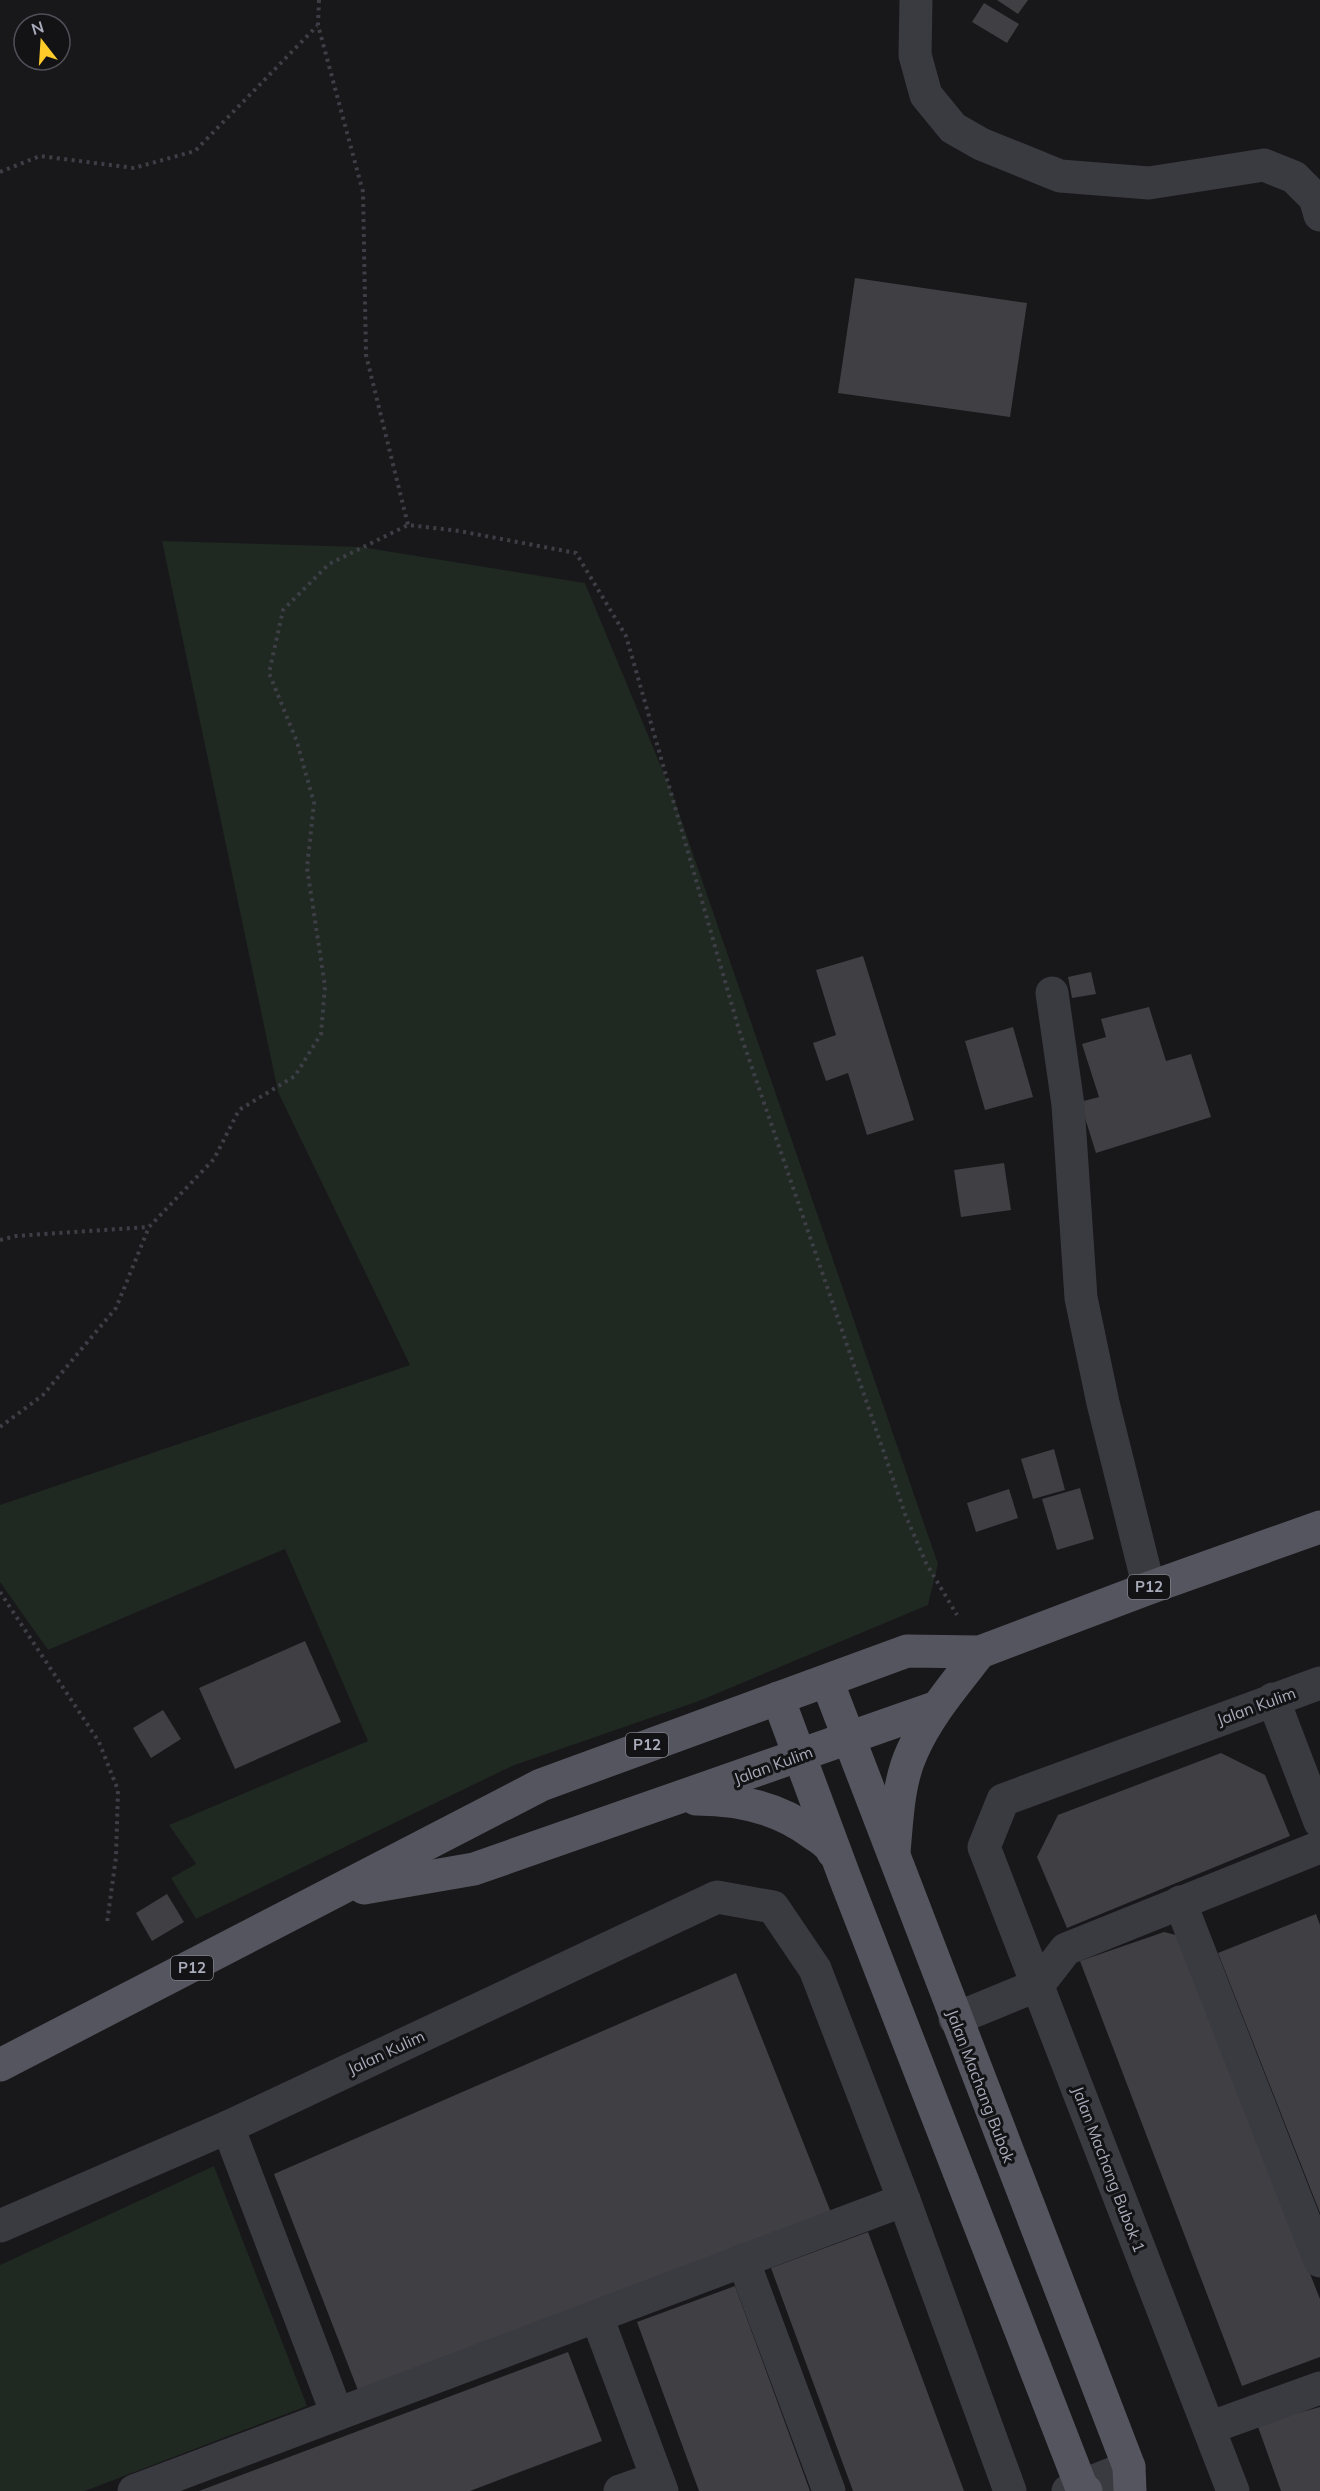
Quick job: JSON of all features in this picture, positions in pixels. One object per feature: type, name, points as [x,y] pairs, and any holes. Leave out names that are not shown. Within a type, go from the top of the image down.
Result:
[{"type":"main road","name":"Jalan Kulim","points":[[0,2066],[541,1785],[907,1651],[980,1652],[1320,1527]]},
{"type":"main road","points":[[893,1858],[899,1804],[911,1753],[937,1707],[980,1652]]},
{"type":"main road","name":"Jalan Machang Bubok","points":[[826,1681],[1130,2479]]},
{"type":"main road","points":[[778,1698],[1078,2489]]},
{"type":"main road","name":"Jalan Kulim","points":[[333,1894],[474,1869],[937,1707]]},
{"type":"main road","points":[[679,1798],[725,1799],[763,1807],[799,1823],[830,1846],[845,1878]]},
{"type":"street","points":[[916,0],[915,55],[926,95],[953,128],[981,144],[1060,176],[1149,183],[1264,165],[1294,177],[1315,198],[1320,215]]},
{"type":"street","points":[[1052,993],[1068,1104],[1082,1298],[1103,1403],[1149,1588]]},
{"type":"street","name":"Jalan Kulim","points":[[984,1847],[1003,1800],[1320,1683]]},
{"type":"street","points":[[1273,1699],[1320,1822]]},
{"type":"street","name":"Jalan Machang Bubok 1","points":[[984,1847],[1233,2491]]},
{"type":"street","points":[[955,2019],[1038,1985],[1066,1949],[1320,1847]]},
{"type":"street","name":"Jalan Kulim","points":[[0,2226],[228,2127],[717,1896],[773,1907],[815,1969],[904,2200]]},
{"type":"street","points":[[1180,1902],[1320,2261]]},
{"type":"street","points":[[228,2127],[337,2414]]},
{"type":"street","points":[[134,2491],[904,2200],[1010,2491]]},
{"type":"street","points":[[744,2260],[830,2491]]},
{"type":"street","points":[[597,2316],[659,2484],[620,2491]]},
{"type":"street","points":[[1209,2428],[1320,2388]]},
{"type":"street","points":[[1078,2489],[1130,2479]]},
{"type":"path","points":[[319,0],[318,25],[363,192],[366,355],[408,525]]},
{"type":"path","points":[[0,172],[40,156],[134,168],[195,151],[318,25]]},
{"type":"path","points":[[0,1427],[43,1395],[116,1308],[149,1227],[214,1159],[239,1110],[295,1076],[321,1034],[325,986],[307,868],[314,803],[297,742],[269,673],[283,610],[329,564],[408,525],[459,531],[576,553],[626,636],[740,1030],[905,1514],[926,1563],[980,1652]]},
{"type":"path","points":[[0,1240],[16,1236],[149,1227]]},
{"type":"path","points":[[0,1592],[99,1742],[117,1790],[116,1857],[107,1923]]},
{"type":"shaded area","points":[[162,541],[361,547],[585,583],[672,793],[938,1564],[928,1605],[699,1701],[512,1766],[196,1919],[171,1878],[196,1864],[169,1825],[368,1741],[285,1549],[48,1650],[0,1582],[0,1505],[410,1365],[278,1092]]},
{"type":"shaded area","points":[[214,2166],[307,2406],[85,2491],[0,2491],[0,2265]]},
{"type":"building","points":[[997,0],[1028,0],[1018,14]]},
{"type":"building","points":[[984,3],[1019,24],[1007,43],[972,22]]},
{"type":"building","points":[[855,278],[1027,303],[1010,417],[838,393]]},
{"type":"building","points":[[863,956],[914,1120],[867,1135],[848,1073],[826,1081],[813,1043],[836,1035],[816,970]]},
{"type":"building","points":[[1091,972],[1096,994],[1072,998],[1068,977]]},
{"type":"building","points":[[1149,1007],[1166,1061],[1191,1054],[1211,1117],[1096,1153],[1080,1102],[1099,1097],[1082,1044],[1106,1037],[1101,1019]]},
{"type":"building","points":[[1013,1027],[1033,1097],[985,1110],[965,1041]]},
{"type":"building","points":[[1004,1163],[1011,1210],[961,1217],[954,1170]]},
{"type":"building","points":[[1054,1449],[1065,1490],[1033,1499],[1021,1459]]},
{"type":"building","points":[[1080,1488],[1094,1539],[1057,1550],[1042,1499]]},
{"type":"building","points":[[1009,1489],[1018,1518],[976,1532],[967,1503]]},
{"type":"building","points":[[305,1641],[341,1722],[235,1769],[199,1688]]},
{"type":"building","points":[[163,1710],[181,1739],[151,1758],[133,1728]]},
{"type":"building","points":[[1221,1753],[1265,1775],[1290,1836],[1067,1928],[1037,1857],[1058,1815]]},
{"type":"building","points":[[167,1894],[184,1922],[152,1941],[136,1913]]},
{"type":"building","points":[[1316,1914],[1320,1925],[1320,2213],[1218,1953]]},
{"type":"building","points":[[1164,1932],[1176,1935],[1320,2299],[1320,2357],[1242,2386],[1080,1961]]},
{"type":"building","points":[[736,1973],[832,2215],[359,2393],[274,2174]]},
{"type":"building","points":[[868,2232],[964,2491],[853,2491],[771,2268]]},
{"type":"building","points":[[735,2286],[810,2491],[699,2491],[637,2322]]},
{"type":"building","points":[[568,2352],[602,2441],[470,2491],[199,2491]]},
{"type":"building","points":[[1320,2407],[1320,2491],[1281,2491],[1257,2424]]}]
